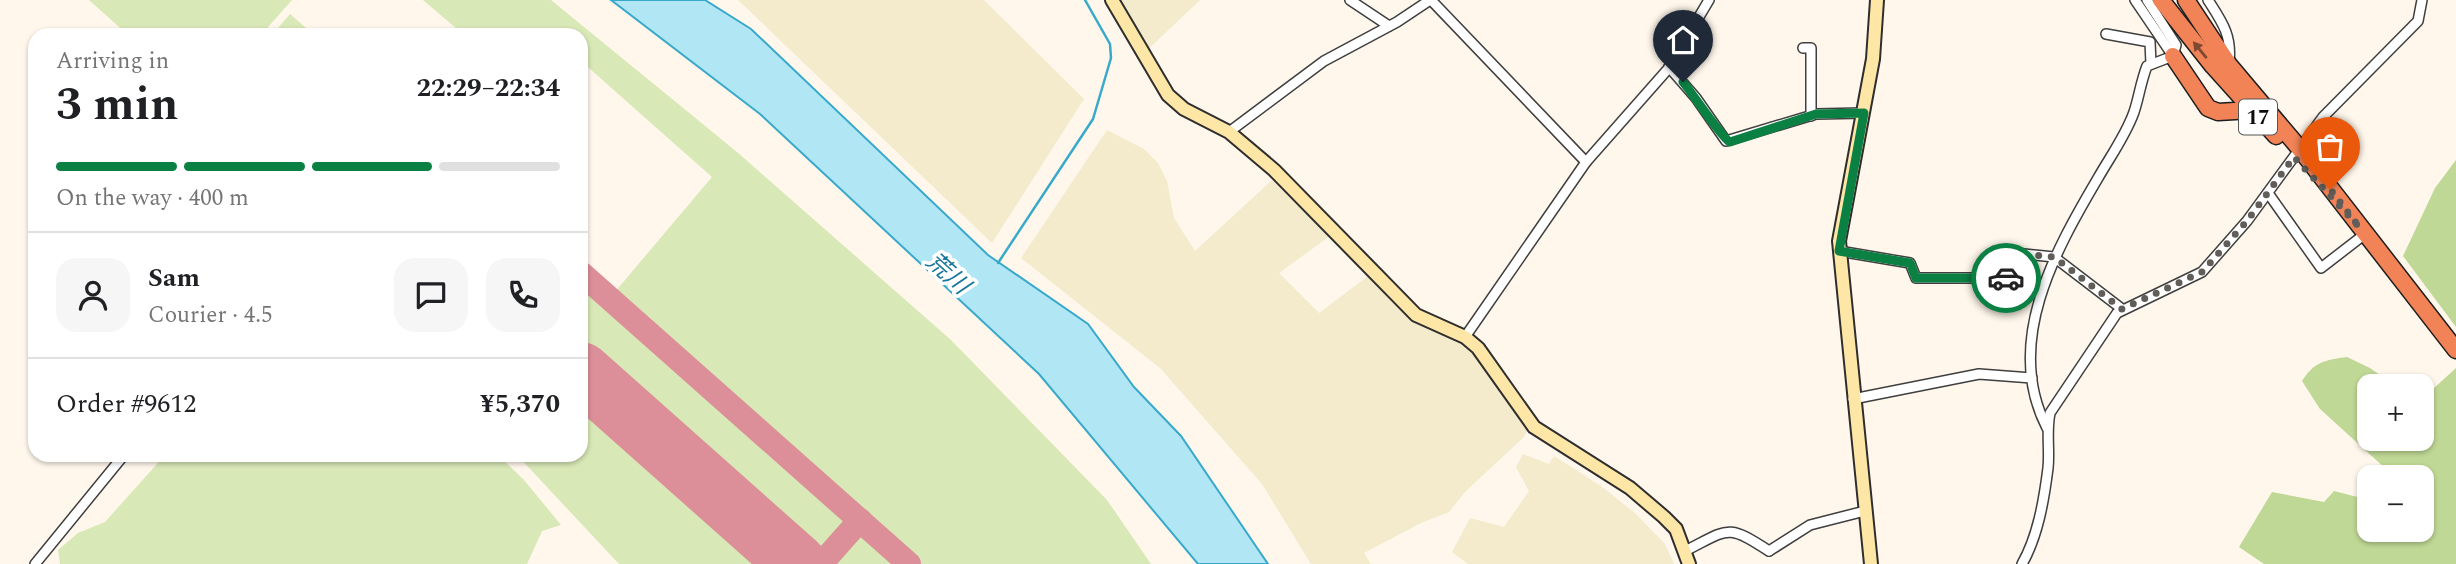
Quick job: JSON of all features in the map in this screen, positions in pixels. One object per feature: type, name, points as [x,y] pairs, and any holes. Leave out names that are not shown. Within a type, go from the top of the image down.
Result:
[{"type":"highway","name":"17","points":[[2161,0],[2252,110],[2297,153]]},
{"type":"highway","name":"17","points":[[2186,0],[2229,65],[2456,350]]},
{"type":"highway","points":[[2173,56],[2208,108],[2218,112],[2252,110]]},
{"type":"street","points":[[1112,0],[1168,95],[1184,109],[1229,132],[1275,170],[1416,315],[1465,337],[1492,365],[1534,427],[1630,488],[1676,529],[1689,564]]},
{"type":"street","points":[[1350,0],[1389,26]]},
{"type":"street","points":[[1229,132],[1324,61],[1430,0],[1586,162]]},
{"type":"street","points":[[1465,337],[1586,162],[1669,67],[1709,0]]},
{"type":"street","points":[[1871,564],[1839,251],[1873,59],[1877,0]]},
{"type":"street","points":[[2135,0],[2173,56]]},
{"type":"street","points":[[2147,0],[2176,44],[2173,56]]},
{"type":"street","points":[[2208,0],[2228,30],[2231,44],[2229,65]]},
{"type":"street","points":[[2022,564],[2029,552],[2048,466],[2047,428],[2050,413],[2122,309],[2202,272],[2268,193],[2323,117],[2418,21],[2422,0]]},
{"type":"street","points":[[2106,34],[2150,42],[2151,64]]},
{"type":"street","points":[[1803,48],[1811,48],[1811,116]]},
{"type":"street","points":[[2047,428],[2032,378],[2031,340],[2036,311],[2054,257],[2129,122],[2147,66],[2173,56]]},
{"type":"street","points":[[1669,67],[1696,98],[1726,141],[1811,116],[1864,113]]},
{"type":"street","points":[[2268,193],[2321,268],[2363,231]]},
{"type":"street","points":[[1839,251],[1910,263],[1916,278],[2007,278],[2015,253],[2054,257],[2122,309]]},
{"type":"street","points":[[1853,399],[1979,374],[2032,378]]},
{"type":"street","points":[[35,564],[118,462]]},
{"type":"street","points":[[1769,551],[1810,525],[1865,511]]},
{"type":"street","points":[[1685,551],[1726,530],[1735,530],[1769,551]]},
{"type":"street","points":[[1768,564],[1769,551]]},
{"type":"shaded area","points":[[738,0],[984,0],[1084,99],[992,243]]},
{"type":"shaded area","points":[[1112,0],[1200,0],[1143,54]]},
{"type":"shaded area","points":[[1107,130],[1144,149],[1158,163],[1167,181],[1174,218],[1195,251],[1272,180],[1330,236],[1279,273],[1319,313],[1368,276],[1409,315],[1471,347],[1528,428],[1524,437],[1465,492],[1449,512],[1421,523],[1364,553],[1371,564],[1311,564],[1262,484],[1160,368],[1021,258]]},
{"type":"shaded area","points":[[1523,454],[1549,464],[1554,456],[1601,486],[1635,513],[1665,544],[1674,564],[1468,564],[1452,552],[1470,518],[1504,527],[1529,491],[1516,467]]},
{"type":"green space","points":[[89,0],[292,0],[267,28],[120,28]]},
{"type":"green space","points":[[423,0],[551,0],[585,28],[456,28]]},
{"type":"green space","points":[[290,14],[306,28],[278,28]]},
{"type":"green space","points":[[588,30],[737,152],[951,340],[1107,500],[1151,564],[921,564],[614,293],[712,177],[588,67]]},
{"type":"green space","points":[[2456,160],[2456,327],[2403,256],[2435,188]]},
{"type":"green space","points":[[588,292],[848,519],[815,558],[588,357]]},
{"type":"green space","points":[[2347,357],[2379,374],[2357,374],[2357,443],[2320,409],[2302,381],[2311,370],[2332,359]]},
{"type":"green space","points":[[2456,368],[2456,564],[2264,564],[2239,547],[2272,492],[2324,502],[2334,491],[2357,497],[2357,542],[2434,542],[2434,465],[2382,465],[2366,451],[2434,451],[2434,388]]},
{"type":"green space","points":[[588,401],[774,564],[619,564],[524,462],[588,462]]},
{"type":"green space","points":[[159,462],[505,462],[561,525],[542,531],[527,564],[60,564],[58,550],[78,533],[105,522]]},
{"type":"green space","points":[[860,530],[898,564],[831,564]]},
{"type":"water","name":"荒川","points":[[611,0],[705,0],[751,29],[988,255],[1088,324],[1134,387],[1181,436],[1268,564],[1198,564],[1039,374],[760,114]]},
{"type":"waterway","points":[[998,263],[1093,119],[1111,58],[1110,44],[1085,0]]},
{"type":"taxiway","points":[[588,279],[909,564]]},
{"type":"taxiway","points":[[821,564],[860,520]]},
{"type":"runway","points":[[588,378],[797,564]]},
{"type":"way so far","points":[[2006,278],[2015,253],[2054,257],[2122,309],[2202,272],[2247,221],[2294,157],[2360,228],[2330,189]]},
{"type":"route","points":[[1683,82],[1718,126],[1722,137],[1730,142],[1816,114],[1864,113],[1839,251],[1910,263],[1916,278],[2006,278]]}]
